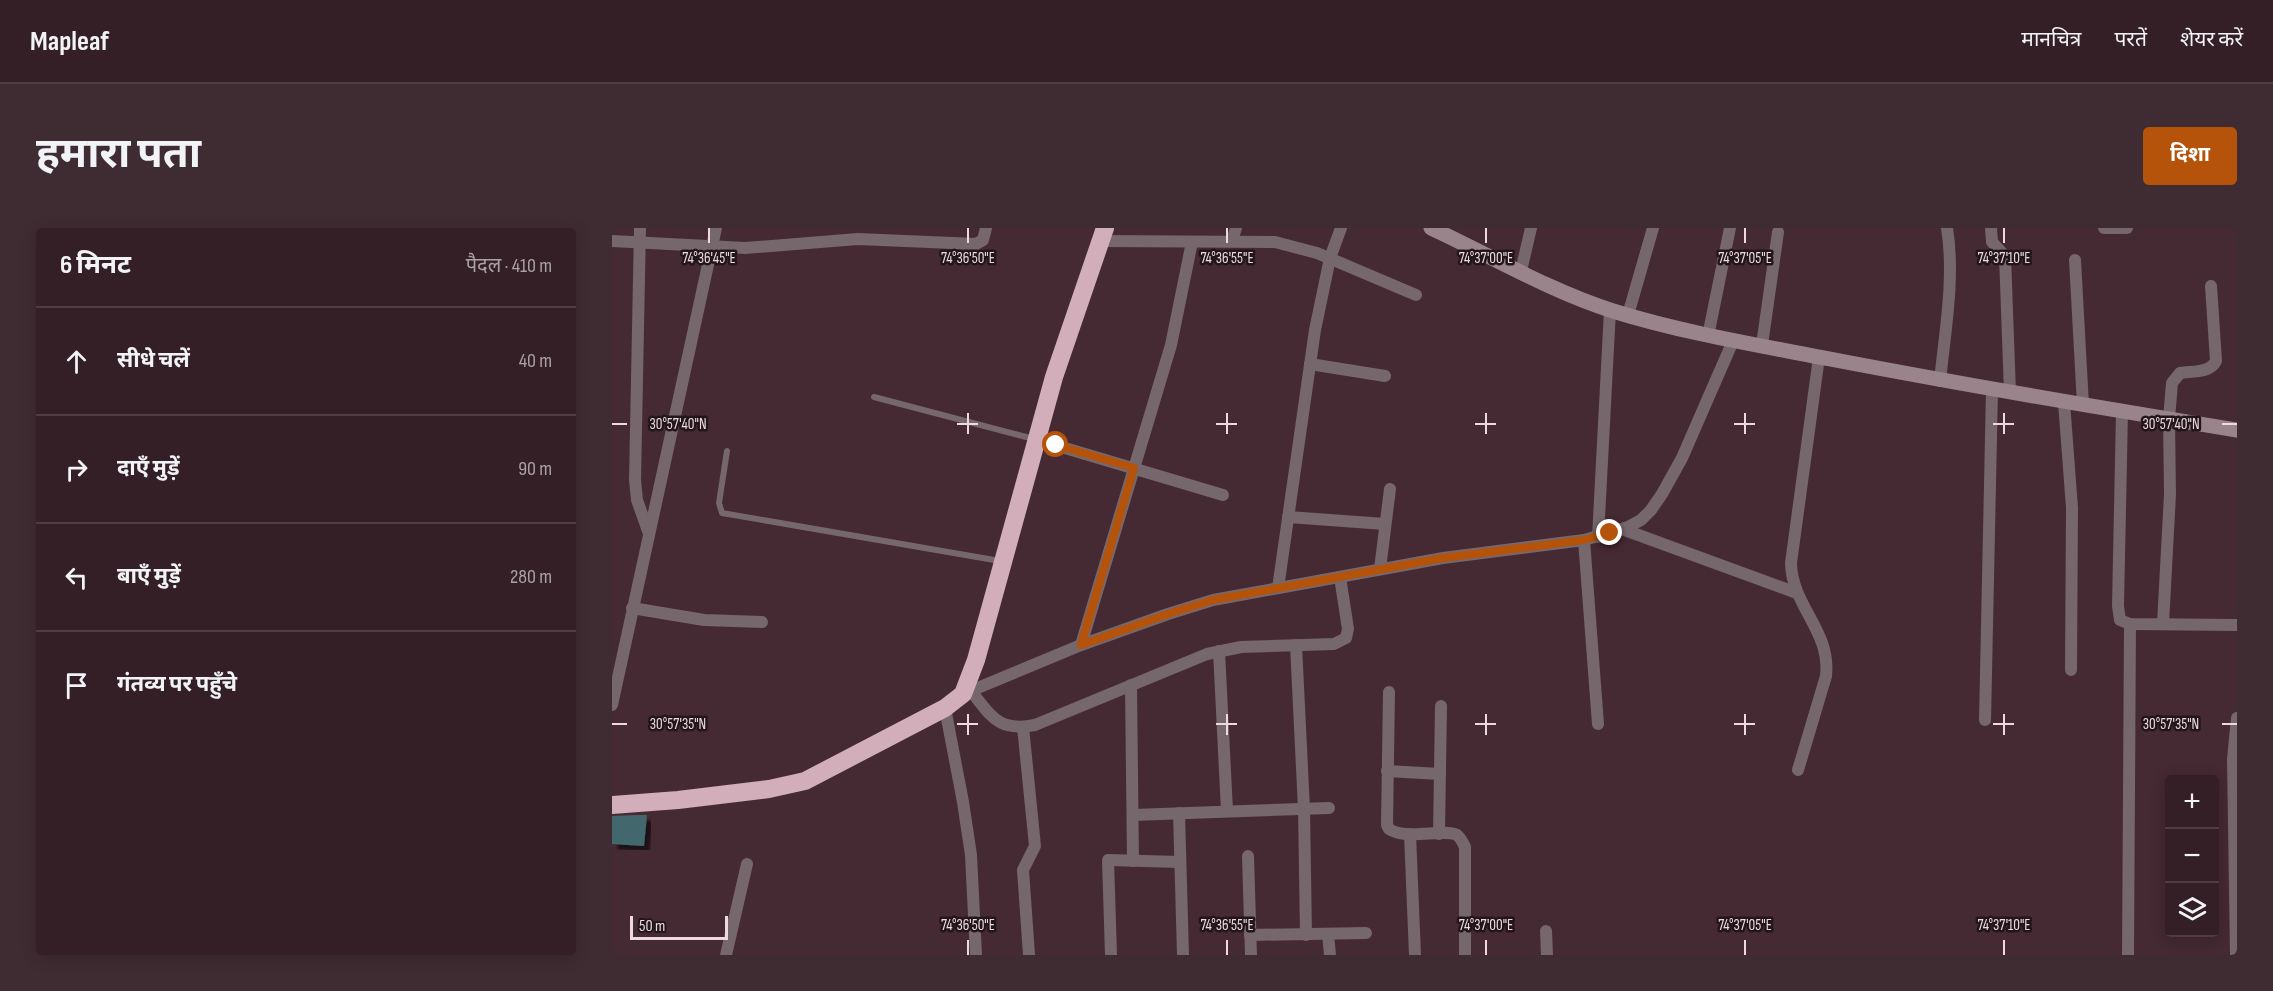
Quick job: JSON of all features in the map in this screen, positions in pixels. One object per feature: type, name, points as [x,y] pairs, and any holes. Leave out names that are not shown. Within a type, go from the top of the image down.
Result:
[{"type":"highway","points":[[612,805],[690,799],[805,782],[945,708],[967,693],[1054,377],[1103,235]]},
{"type":"street","points":[[640,228],[635,480],[637,500],[649,532]]},
{"type":"street","points":[[612,705],[716,228]]},
{"type":"street","points":[[612,241],[755,248],[837,240],[891,239],[976,244],[983,240],[986,228]]},
{"type":"street","points":[[1232,241],[1236,228]]},
{"type":"street","points":[[1278,588],[1318,312],[1330,258],[1341,228]]},
{"type":"street","points":[[1521,271],[1531,228]]},
{"type":"street","points":[[1628,315],[1653,228]]},
{"type":"street","points":[[1708,336],[1730,228]]},
{"type":"street","points":[[1940,381],[1950,278],[1947,228]]},
{"type":"street","points":[[1991,228],[1992,242],[2005,256],[2010,393]]},
{"type":"street","points":[[2104,228],[2127,228]]},
{"type":"street","points":[[1435,229],[1559,290],[1610,310],[1708,336],[1940,381],[2237,430]]},
{"type":"street","points":[[1762,345],[1778,232]]},
{"type":"street","points":[[1103,235],[1192,242],[1275,242],[1330,258],[1416,295]]},
{"type":"street","points":[[1081,645],[1171,345],[1192,242]]},
{"type":"street","points":[[2075,260],[2083,405]]},
{"type":"street","points":[[2163,624],[2170,494],[2169,419],[2173,380],[2180,373],[2212,367],[2216,361],[2211,286]]},
{"type":"street","points":[[1598,537],[1610,310]]},
{"type":"street","points":[[1340,577],[1347,629],[1346,638],[1334,644],[1241,647],[1219,651],[1035,725],[1023,727],[1011,727],[994,720],[967,693],[1081,645],[1192,606],[1278,588],[1443,558],[1584,540],[1622,529],[1641,520],[1662,494],[1682,458],[1733,341]]},
{"type":"street","points":[[1798,770],[1826,676],[1828,660],[1818,632],[1791,577],[1819,357]]},
{"type":"street","points":[[1310,364],[1385,376]]},
{"type":"street","points":[[1985,720],[1992,390]]},
{"type":"street","points":[[2064,402],[2072,508],[2071,670]]},
{"type":"street","points":[[2122,412],[2118,606],[2120,620],[2130,624],[2237,625]]},
{"type":"street","points":[[1038,440],[1222,495]]},
{"type":"street","points":[[1380,569],[1390,489]]},
{"type":"street","points":[[1288,517],[1385,524]]},
{"type":"street","points":[[1622,529],[1797,593]]},
{"type":"street","points":[[1584,540],[1599,724]]},
{"type":"street","points":[[632,608],[704,620],[762,622]]},
{"type":"street","points":[[2128,955],[2130,624]]},
{"type":"street","points":[[1296,645],[1304,809],[1306,935]]},
{"type":"street","points":[[1219,651],[1227,811]]},
{"type":"street","points":[[1131,685],[1133,861]]},
{"type":"street","points":[[1389,692],[1387,825],[1392,832],[1457,836],[1462,840],[1465,847],[1465,955]]},
{"type":"street","points":[[1439,834],[1442,706]]},
{"type":"street","points":[[945,708],[971,855],[976,955]]},
{"type":"street","points":[[2236,955],[2233,759],[2237,718]]},
{"type":"street","points":[[1023,727],[1035,846],[1023,870],[1029,955]]},
{"type":"street","points":[[1387,771],[1440,774]]},
{"type":"street","points":[[1132,815],[1329,808]]},
{"type":"street","points":[[1179,813],[1183,955]]},
{"type":"street","points":[[1410,834],[1415,955]]},
{"type":"street","points":[[1248,856],[1251,955]]},
{"type":"street","points":[[1111,955],[1108,860],[1180,862]]},
{"type":"street","points":[[726,955],[747,864]]},
{"type":"street","points":[[1546,931],[1547,955]]},
{"type":"street","points":[[1250,935],[1366,933]]},
{"type":"street","points":[[1328,934],[1330,955]]},
{"type":"lane","points":[[874,397],[1038,440]]},
{"type":"lane","points":[[727,451],[719,503],[722,513],[1004,561]]},
{"type":"building","points":[[647,815],[644,846],[612,844],[612,816]]},
{"type":"route","points":[[1056,445],[1134,468],[1081,645],[1213,600],[1443,558],[1584,540],[1610,533]]}]
